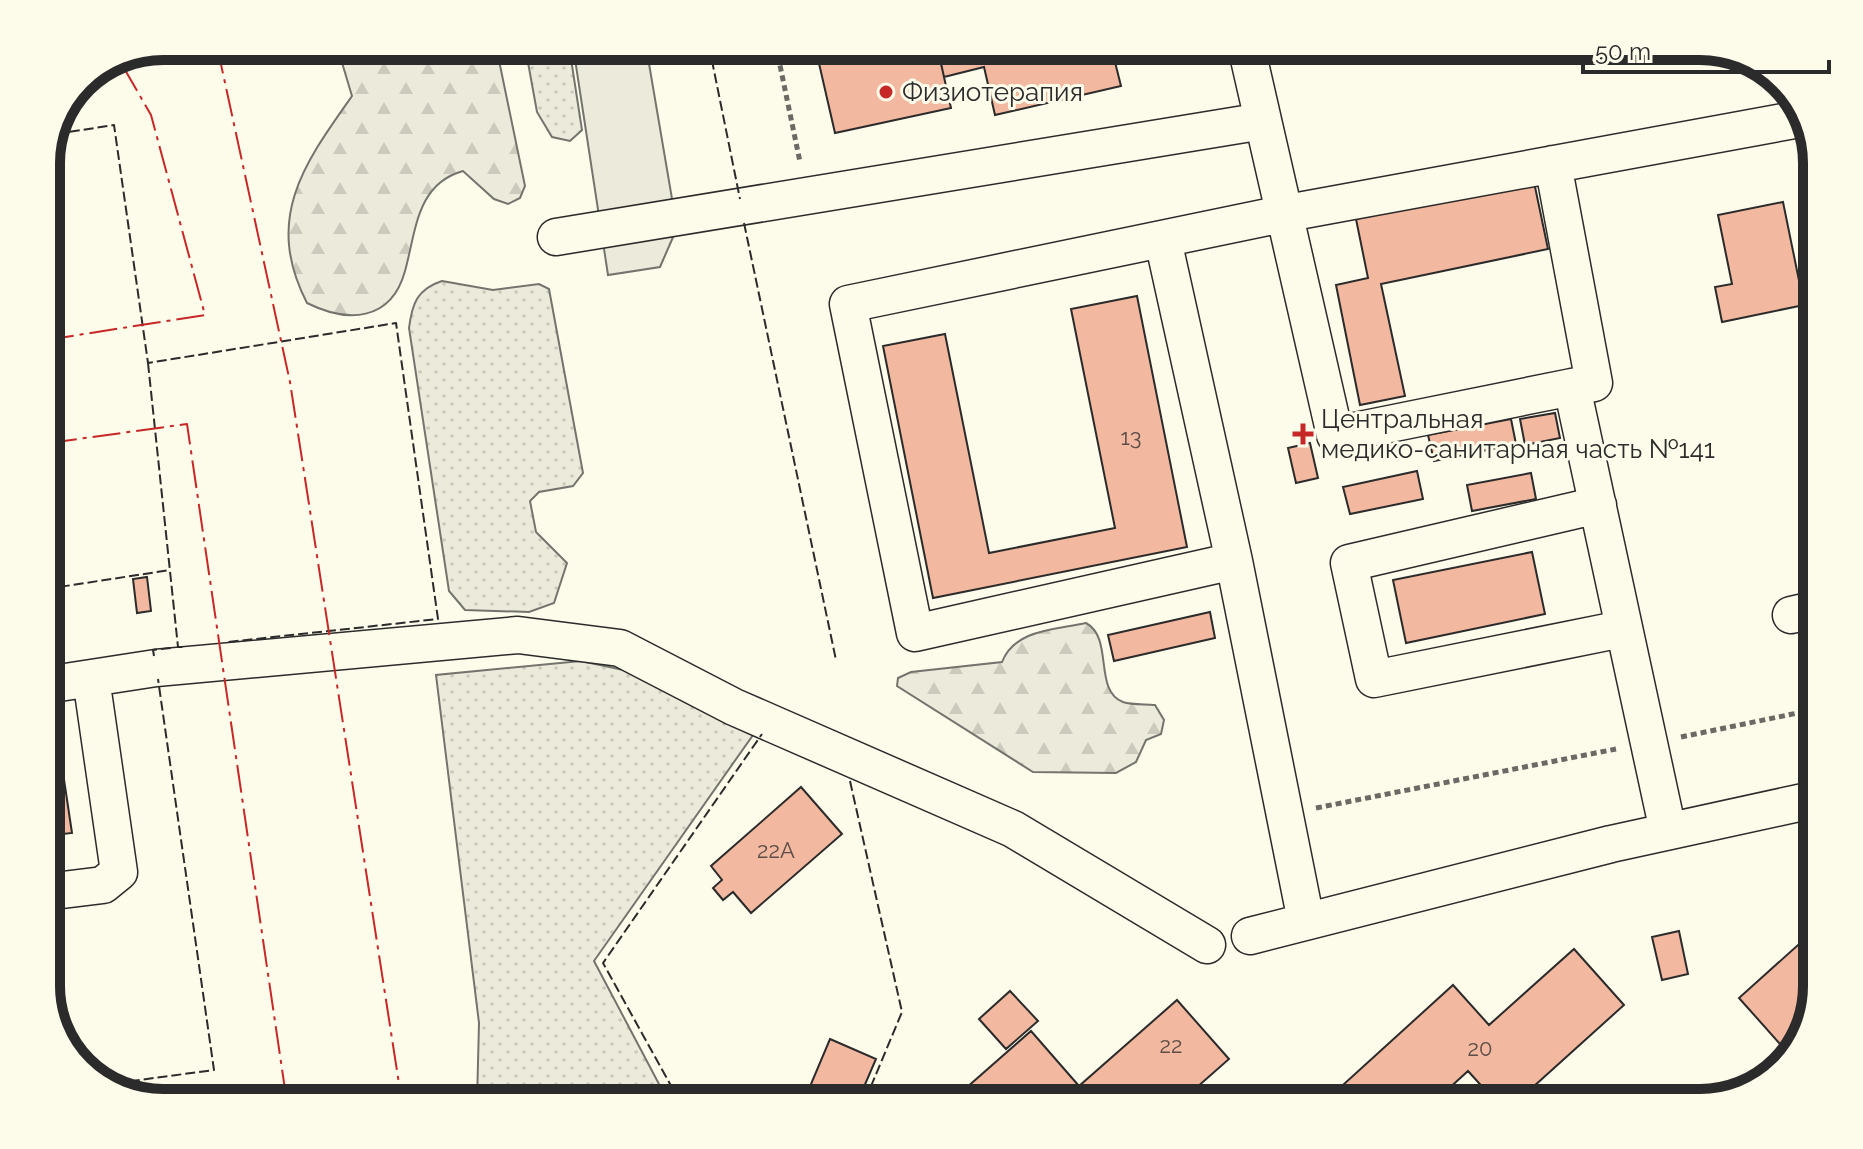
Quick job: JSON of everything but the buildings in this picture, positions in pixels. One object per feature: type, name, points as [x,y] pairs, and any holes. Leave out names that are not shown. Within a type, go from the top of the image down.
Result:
[{"type":"street","points":[[1249,60],[1335,435],[1594,383],[1553,164]]},
{"type":"street","points":[[1234,561],[915,633],[848,304],[1282,214],[1793,120]]},
{"type":"street","points":[[556,237],[1263,121]]},
{"type":"street","points":[[1163,240],[1234,561],[1306,921]]},
{"type":"street","points":[[1572,387],[1668,831]]},
{"type":"street","points":[[1598,505],[1349,563],[1374,679],[1622,629]]},
{"type":"street","points":[[60,683],[258,657],[518,635],[620,648],[734,707],[1013,829],[1207,945]]},
{"type":"street","points":[[60,890],[103,885],[119,872],[91,678]]},
{"type":"street","points":[[1250,936],[1668,831],[1803,802]]},
{"type":"path","points":[[779,60],[808,198]]},
{"type":"path","points":[[1285,813],[1803,712]]},
{"type":"green space","points":[[341,60],[499,60],[525,186],[520,198],[508,204],[494,199],[463,171],[447,177],[427,198],[420,211],[398,288],[378,309],[352,315],[337,314],[307,303],[295,273],[289,245],[289,219],[305,170],[352,96]]},
{"type":"green space","points":[[528,60],[571,60],[582,130],[570,141],[552,137],[537,112]]},
{"type":"green space","points":[[442,281],[493,290],[539,284],[549,289],[583,473],[573,486],[539,492],[530,501],[536,532],[567,563],[554,603],[529,612],[465,610],[449,591],[409,328],[417,298],[427,288]]},
{"type":"green space","points":[[1086,623],[1099,640],[1105,676],[1114,696],[1127,703],[1155,705],[1164,720],[1161,734],[1146,740],[1136,762],[1116,773],[1033,772],[897,686],[898,678],[911,672],[1002,662],[1008,651],[1026,637]]},
{"type":"green space","points":[[581,661],[633,672],[753,735],[594,961],[662,1089],[477,1089],[479,1023],[436,675]]},
{"type":"shaded area","points":[[575,60],[648,60],[677,228],[660,267],[608,275]]},
{"type":"fence","points":[[712,60],[740,199]]},
{"type":"fence","points":[[65,133],[114,125],[148,363],[396,323],[438,619],[228,642]]},
{"type":"fence","points":[[744,223],[836,660]]},
{"type":"fence","points":[[148,363],[178,647],[184,647]]},
{"type":"fence","points":[[60,587],[170,570]]},
{"type":"fence","points":[[154,656],[153,650],[171,648]]},
{"type":"fence","points":[[126,1082],[214,1070],[158,679]]},
{"type":"fence","points":[[673,1089],[603,963],[762,734]]},
{"type":"fence","points":[[850,781],[902,1012],[870,1089]]},
{"type":"power","points":[[220,60],[290,382],[400,1089]]},
{"type":"power","points":[[60,338],[205,315],[151,115],[124,68]]},
{"type":"power","points":[[60,441],[187,424],[285,1089]]},
{"type":"place","name":"Физиотерапия","points":[[886,92]]},
{"type":"place","name":"Центральная медико-санитарная часть №141","points":[[1303,434]]}]
